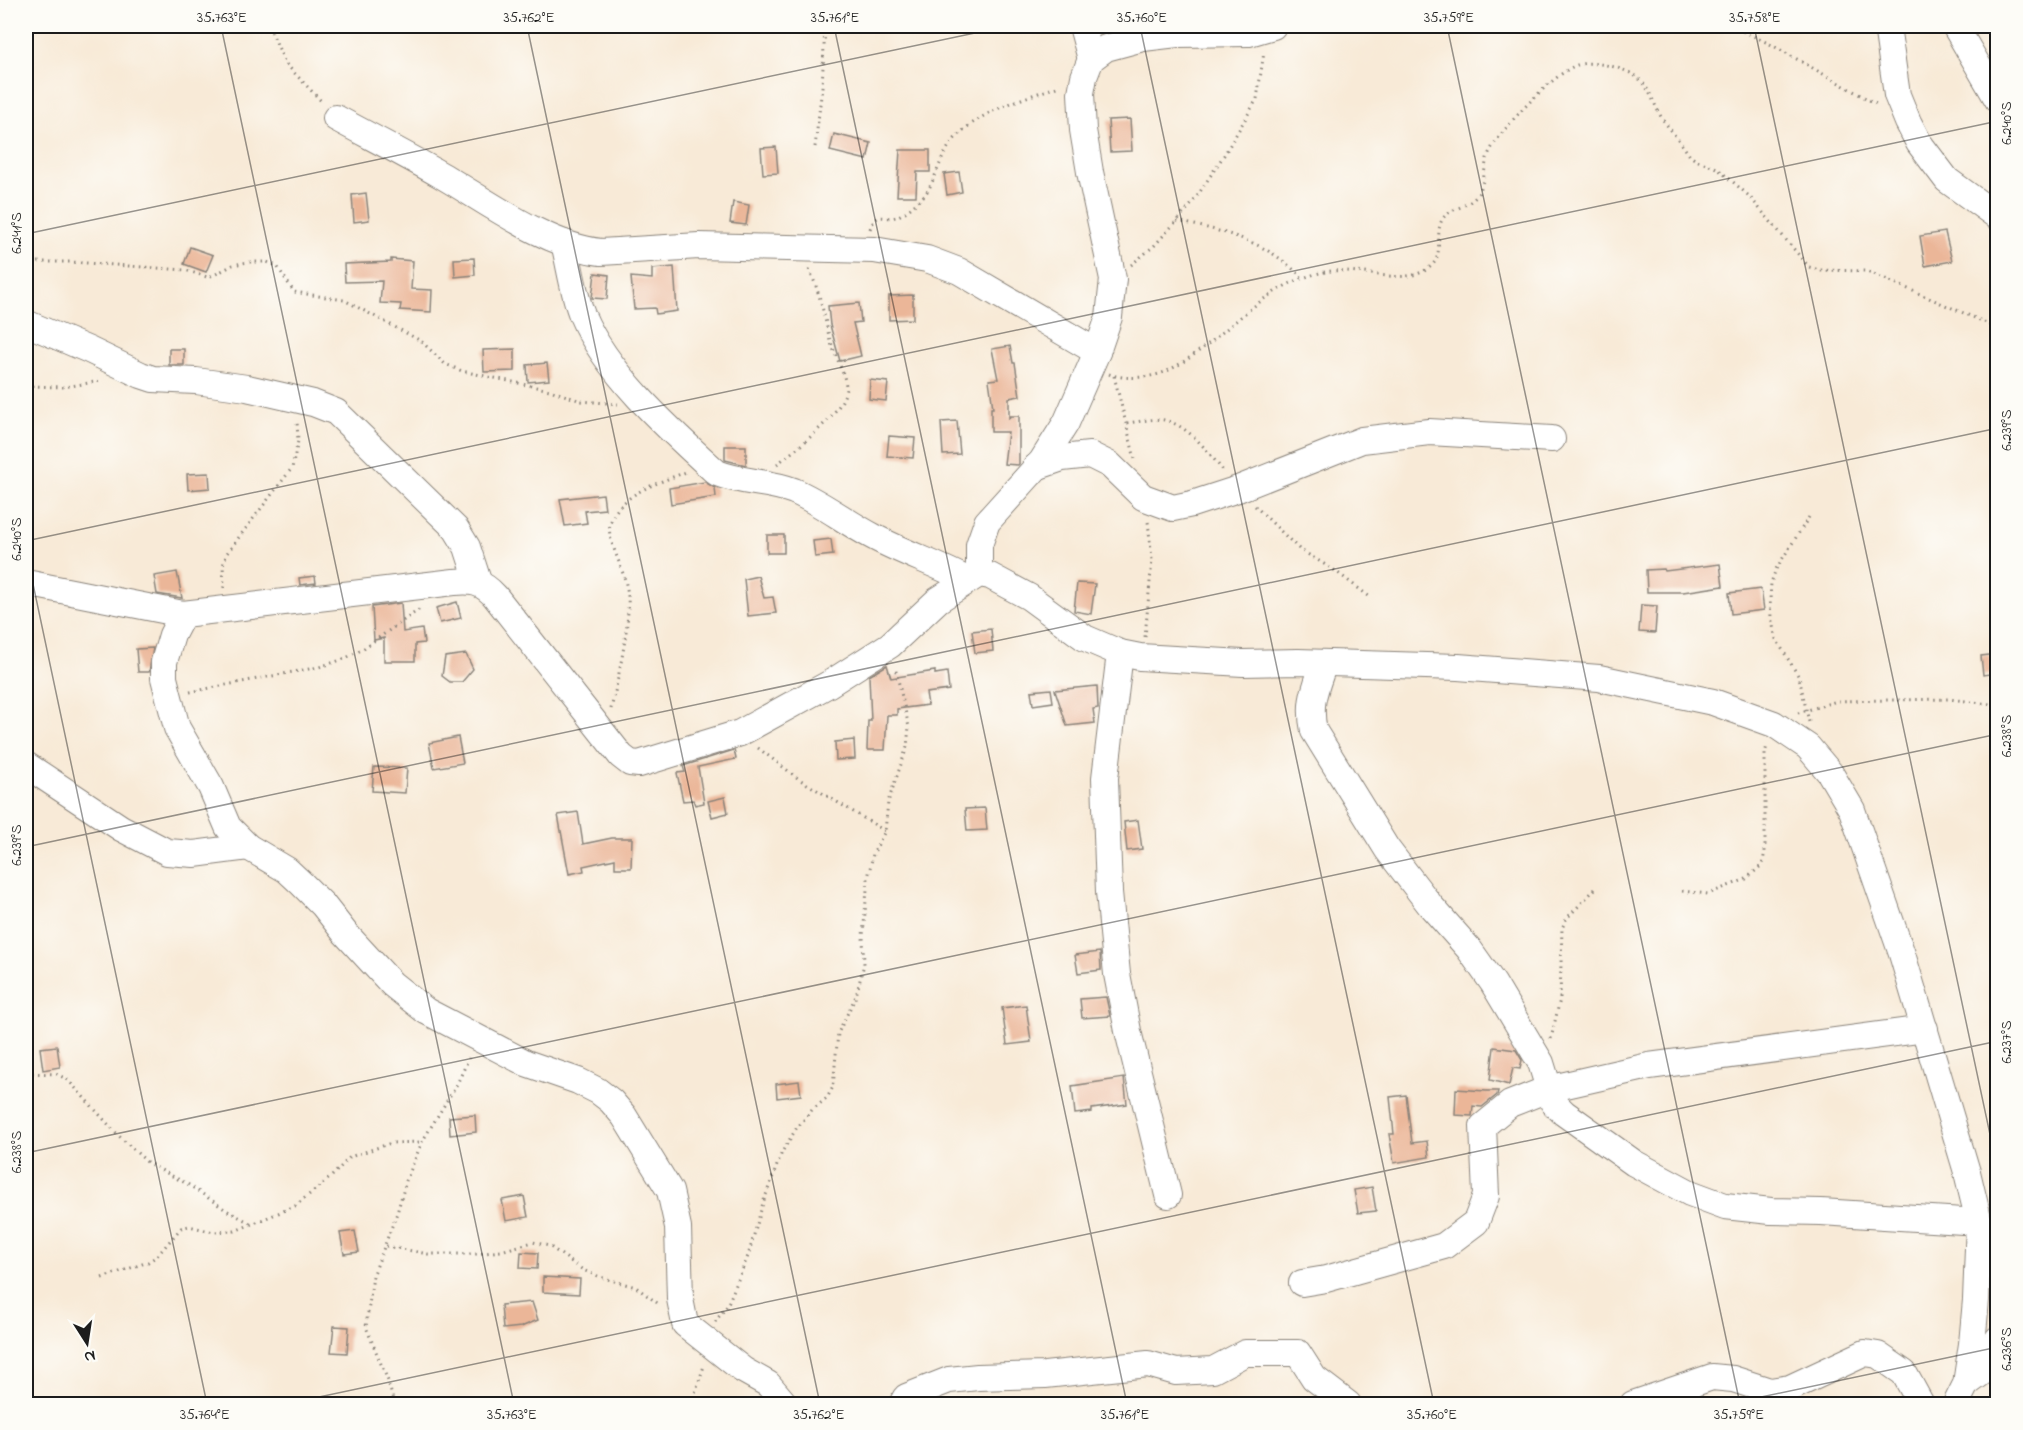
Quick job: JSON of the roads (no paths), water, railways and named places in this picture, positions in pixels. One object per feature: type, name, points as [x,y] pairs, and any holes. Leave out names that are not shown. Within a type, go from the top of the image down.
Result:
[{"type":"street","points":[[26,323],[153,379],[247,387],[295,398],[336,412],[456,529],[467,547],[478,581],[495,596],[621,756],[630,763],[639,764],[740,733],[829,684],[890,645],[938,600],[973,577],[979,545],[987,522],[1042,460],[1066,423],[1094,360],[1109,317],[1113,279],[1083,130],[1081,93],[1088,68],[1082,26]]},
{"type":"street","points":[[1887,26],[1897,95],[1908,122],[1930,160],[1947,180],[1998,217]]},
{"type":"street","points":[[1955,26],[1998,100]]},
{"type":"street","points":[[1088,68],[1106,48],[1143,38],[1177,34],[1249,33],[1271,27]]},
{"type":"street","points":[[336,118],[441,175],[498,211],[564,243],[601,252],[699,246],[862,250],[927,259],[959,271],[1094,360]]},
{"type":"street","points":[[564,243],[582,314],[591,333],[624,381],[717,473],[729,478],[794,491],[874,537],[942,567],[973,577],[990,576],[1029,597],[1085,638],[1120,653],[1140,657],[1243,663],[1458,667],[1599,678],[1713,702],[1774,724],[1808,747],[1830,773],[1852,810],[1902,954],[1967,1172],[1979,1222],[1976,1300],[1961,1394]]},
{"type":"street","points":[[1036,467],[1062,458],[1090,455],[1110,465],[1143,497],[1173,508],[1238,489],[1362,441],[1429,432],[1552,439]]},
{"type":"street","points":[[26,583],[183,614],[460,581],[478,581]]},
{"type":"street","points":[[183,614],[172,635],[164,662],[164,678],[177,728],[211,788],[228,827],[248,847],[287,870],[392,984],[426,1011],[445,1023],[526,1063],[578,1081],[598,1091],[611,1101],[624,1116],[670,1191],[678,1227],[680,1299],[699,1336],[743,1370],[768,1384],[785,1404]]},
{"type":"street","points":[[1120,653],[1105,778],[1109,892],[1117,974],[1133,1052],[1168,1195]]},
{"type":"street","points":[[1324,663],[1311,700],[1314,731],[1387,849],[1430,905],[1470,949],[1493,983],[1540,1062],[1553,1102],[1564,1113],[1634,1163],[1690,1193],[1725,1206],[1771,1211],[1979,1222]]},
{"type":"street","points":[[26,765],[121,828],[167,852],[194,854],[248,847]]},
{"type":"street","points":[[1302,1283],[1326,1279],[1444,1246],[1476,1222],[1486,1196],[1483,1126],[1510,1104],[1548,1089],[1649,1066],[1925,1029]]},
{"type":"street","points":[[1961,1394],[1980,1374],[1998,1340]]},
{"type":"street","points":[[902,1404],[906,1397],[949,1380],[1045,1375],[1148,1364],[1176,1372],[1213,1370],[1245,1353],[1298,1353],[1314,1378],[1348,1404]]},
{"type":"street","points":[[1633,1404],[1712,1377],[1733,1379],[1770,1391],[1790,1389],[1865,1353],[1878,1355],[1904,1373],[1921,1404]]}]
